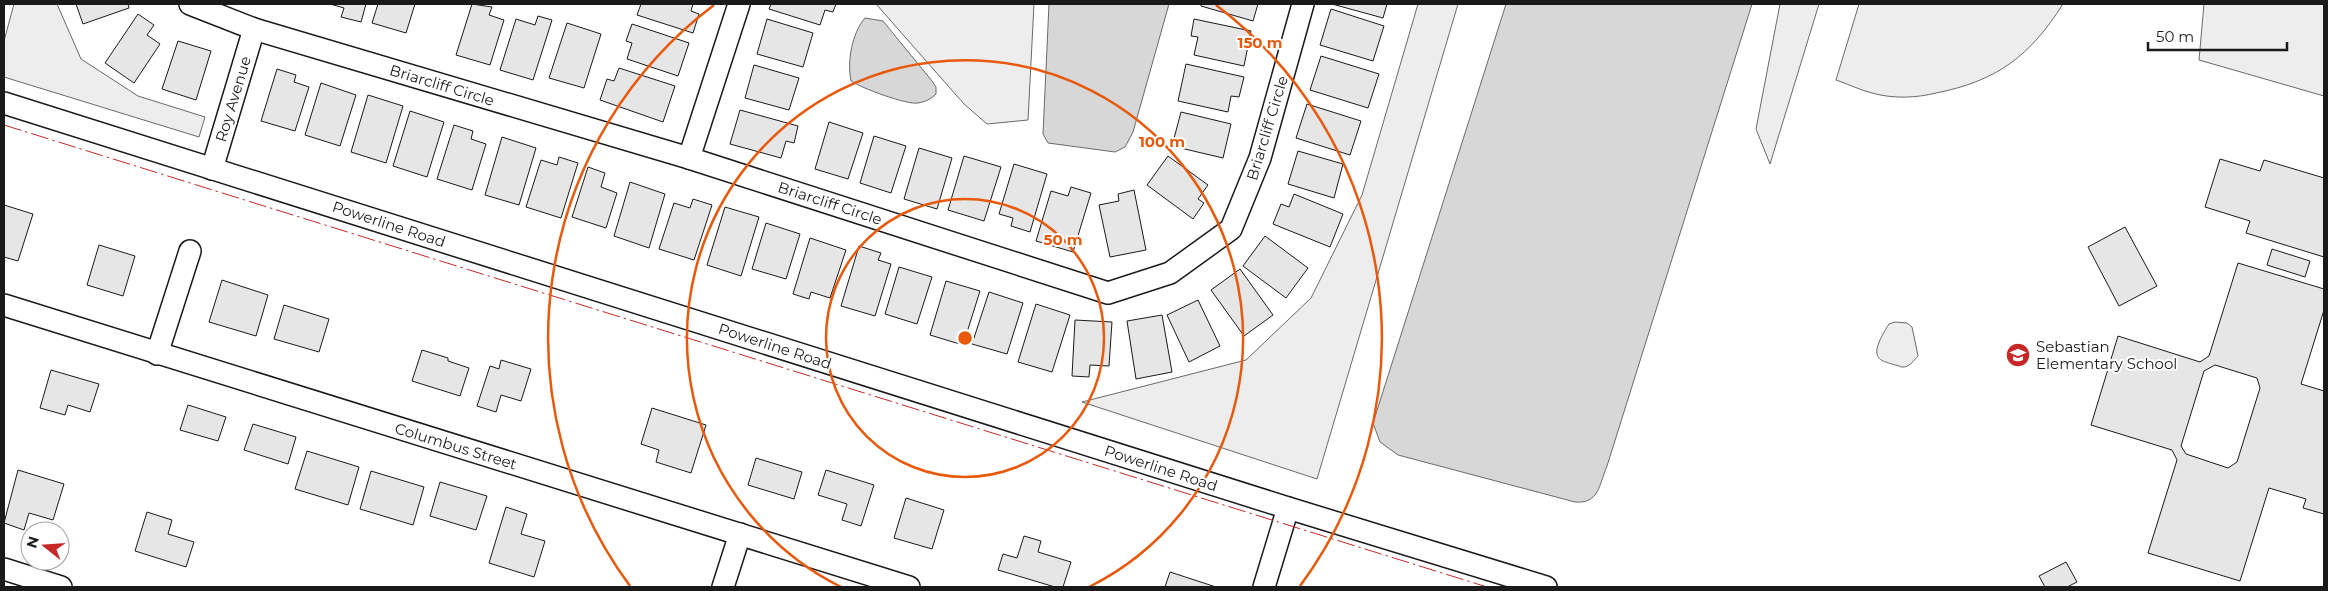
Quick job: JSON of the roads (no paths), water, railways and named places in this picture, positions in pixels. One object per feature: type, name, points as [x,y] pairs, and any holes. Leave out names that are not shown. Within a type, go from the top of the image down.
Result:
[{"type":"street","name":"Briarcliff Circle","points":[[190,4],[254,29],[689,158],[1108,293],[1170,273],[1231,229],[1260,158],[1303,4]]},
{"type":"street","points":[[689,158],[739,4]]},
{"type":"street","name":"Roy Avenue","points":[[212,168],[254,29]]},
{"type":"street","name":"Powerline Road","points":[[4,104],[1288,508],[1546,587]]},
{"type":"street","points":[[157,354],[190,251]]},
{"type":"street","name":"Columbus Street","points":[[4,304],[157,354],[909,587]]},
{"type":"street","points":[[1264,587],[1288,508]]},
{"type":"street","points":[[723,587],[740,534]]},
{"type":"street","points":[[4,569],[61,587]]},
{"type":"place","name":"Sebastian Elementary School","points":[[2018,355]]}]
